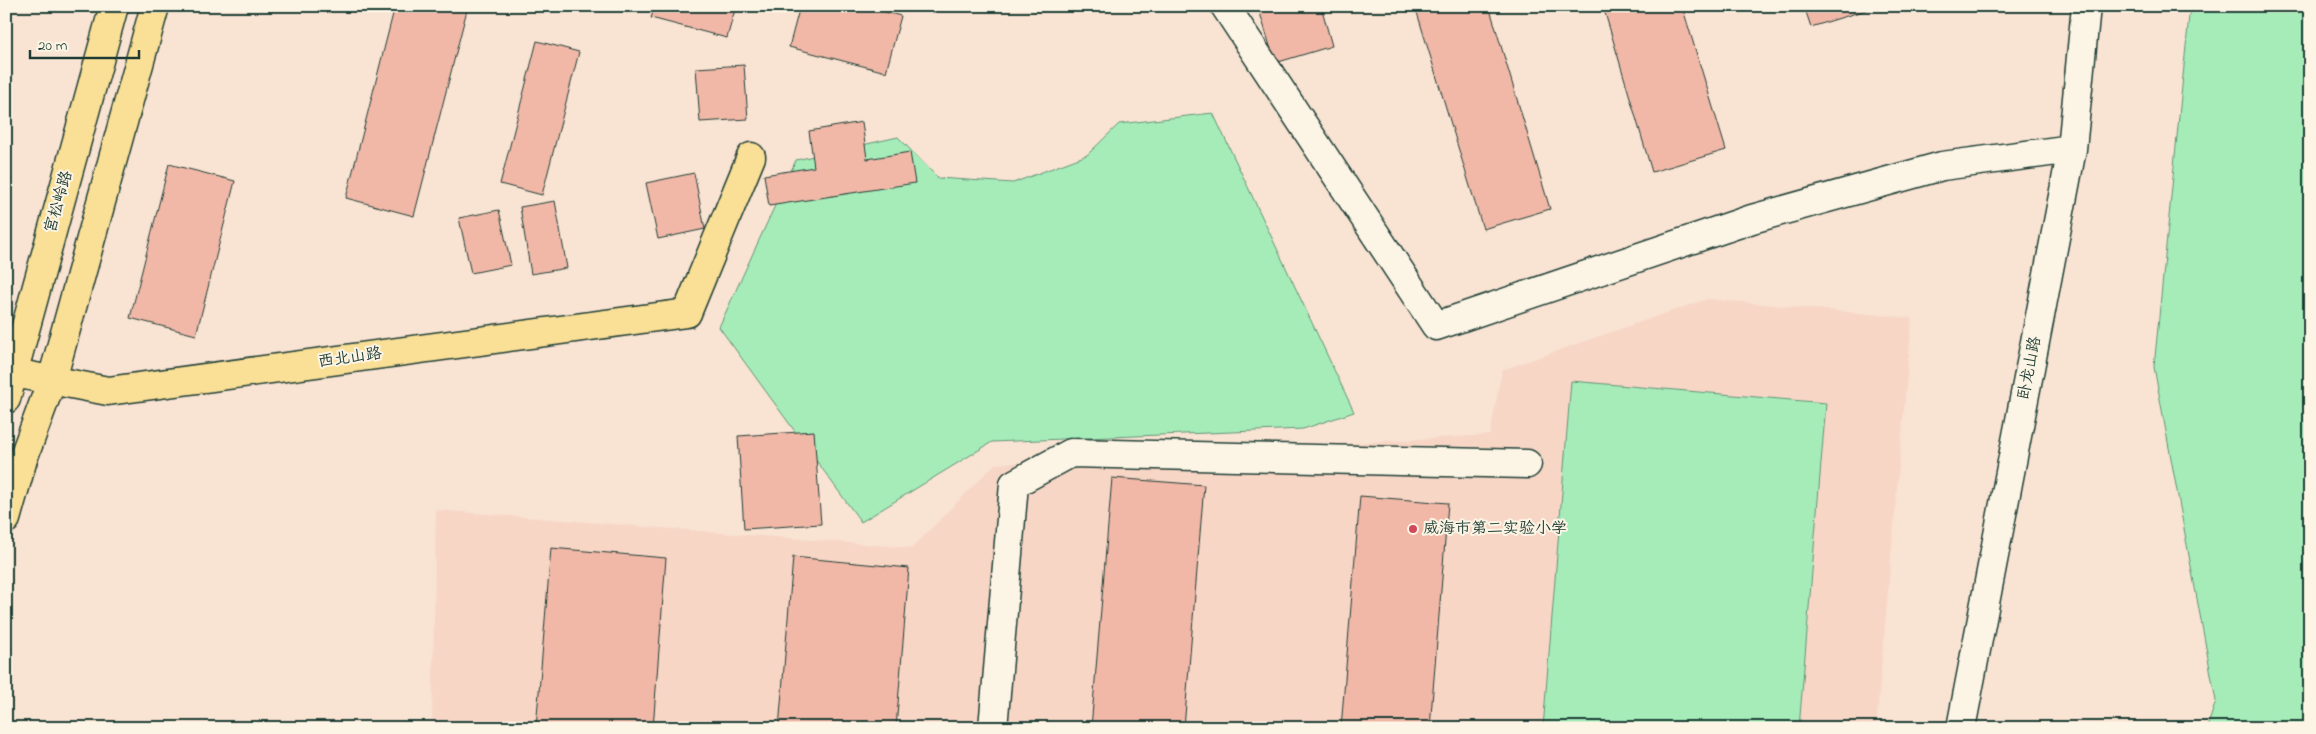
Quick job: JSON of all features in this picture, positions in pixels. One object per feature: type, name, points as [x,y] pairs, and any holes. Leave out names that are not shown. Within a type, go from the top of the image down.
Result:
[{"type":"main road","name":"宫松岭路","points":[[6,399],[9,372],[33,297],[114,6]]},
{"type":"main road","points":[[6,519],[23,459],[52,380],[155,6]]},
{"type":"main road","name":"西北山路","points":[[9,372],[108,391],[687,313],[750,157]]},
{"type":"street","points":[[1225,6],[1436,326],[1752,219],[1942,166],[2072,149]]},
{"type":"street","name":"卧龙山路","points":[[1961,728],[2072,149],[2086,6]]},
{"type":"street","points":[[993,728],[1014,484],[1071,454],[1527,464]]},
{"type":"shaded area","name":"威海市第二实验小学","points":[[1707,299],[1912,318],[1876,728],[432,728],[436,510],[912,548],[995,464],[1490,435],[1502,370]]},
{"type":"green space","points":[[2190,6],[2310,6],[2310,728],[2207,728],[2216,701],[2154,367]]},
{"type":"green space","points":[[1213,113],[1354,412],[1303,429],[992,442],[861,522],[719,327],[796,160],[898,137],[938,178],[1013,183],[1087,155],[1119,124]]},
{"type":"green space","points":[[1571,381],[1826,403],[1799,728],[1543,728]]},
{"type":"building","points":[[395,6],[468,6],[414,216],[346,198]]},
{"type":"building","points":[[655,6],[736,6],[727,38],[651,18]]},
{"type":"building","points":[[800,6],[862,6],[901,16],[886,72],[789,47]]},
{"type":"building","points":[[1258,6],[1321,6],[1332,46],[1275,63]]},
{"type":"building","points":[[1415,6],[1489,6],[1550,209],[1483,229]]},
{"type":"building","points":[[1603,6],[1682,6],[1726,150],[1652,172]]},
{"type":"building","points":[[1804,6],[1879,6],[1811,27]]},
{"type":"building","points":[[537,41],[579,52],[542,195],[500,184]]},
{"type":"building","points":[[744,65],[748,119],[700,122],[696,68]]},
{"type":"building","points":[[862,122],[867,159],[910,152],[915,183],[769,206],[764,175],[814,167],[809,131]]},
{"type":"building","points":[[169,164],[235,181],[196,335],[130,318]]},
{"type":"building","points":[[694,173],[705,229],[658,239],[646,183]]},
{"type":"building","points":[[555,201],[567,268],[531,274],[520,207]]},
{"type":"building","points":[[499,210],[511,265],[471,273],[459,218]]},
{"type":"building","points":[[814,431],[821,524],[744,529],[738,436]]},
{"type":"building","points":[[1112,478],[1204,485],[1184,728],[1091,728]]},
{"type":"building","points":[[1360,496],[1448,503],[1430,728],[1341,728]]},
{"type":"building","points":[[551,548],[666,558],[653,728],[536,728]]},
{"type":"building","points":[[793,557],[909,568],[896,728],[779,728]]},
{"type":"place","name":"威海市第二实验小学","points":[[1413,529]]}]
